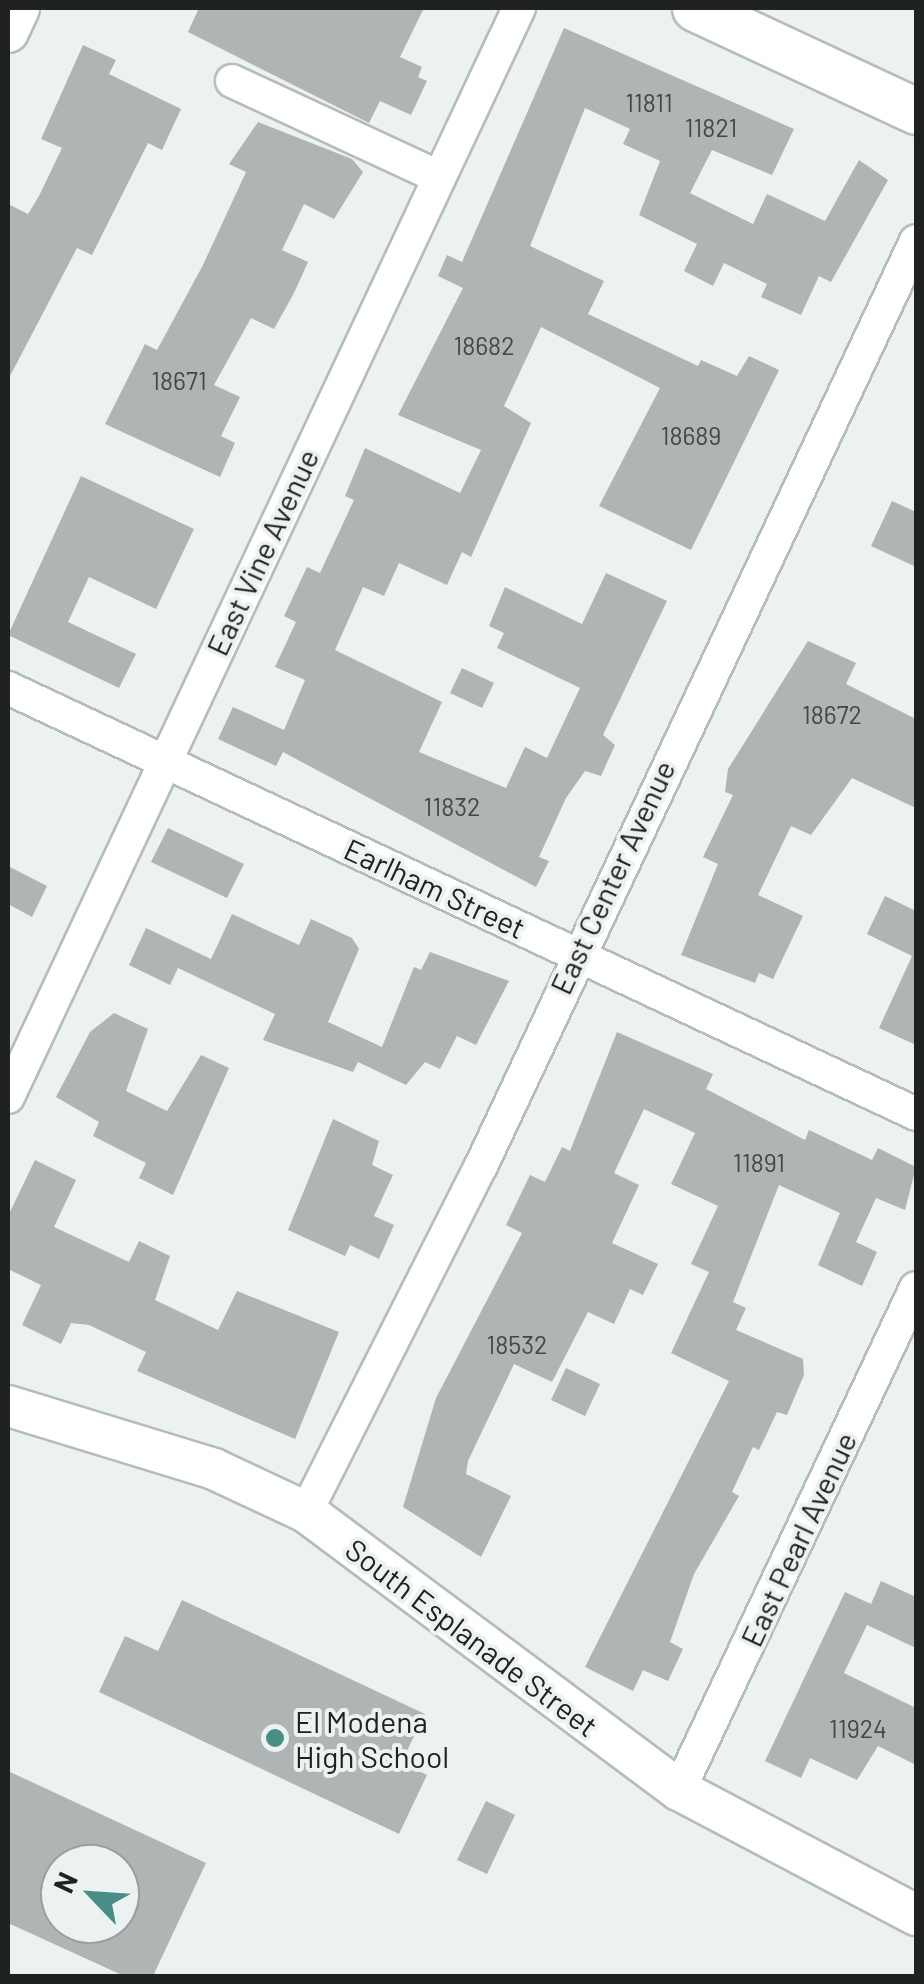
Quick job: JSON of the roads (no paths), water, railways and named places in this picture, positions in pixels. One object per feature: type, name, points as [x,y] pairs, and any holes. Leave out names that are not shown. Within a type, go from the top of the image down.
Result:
[{"type":"main road","points":[[694,8],[916,111]]},
{"type":"street","points":[[8,32],[19,8]]},
{"type":"street","name":"East Vine Avenue","points":[[8,1097],[519,8]]},
{"type":"street","points":[[232,81],[438,178]]},
{"type":"street","name":"East Center Avenue","points":[[306,1512],[481,1166],[574,954],[916,241]]},
{"type":"street","name":"Earlham Street","points":[[8,688],[916,1114]]},
{"type":"street","name":"East Pearl Avenue","points":[[679,1790],[916,1288]]},
{"type":"street","name":"South Esplanade Street","points":[[8,1406],[214,1469],[306,1512],[679,1790],[916,1915]]},
{"type":"place","name":"El Modena High School","points":[[275,1738]]}]
